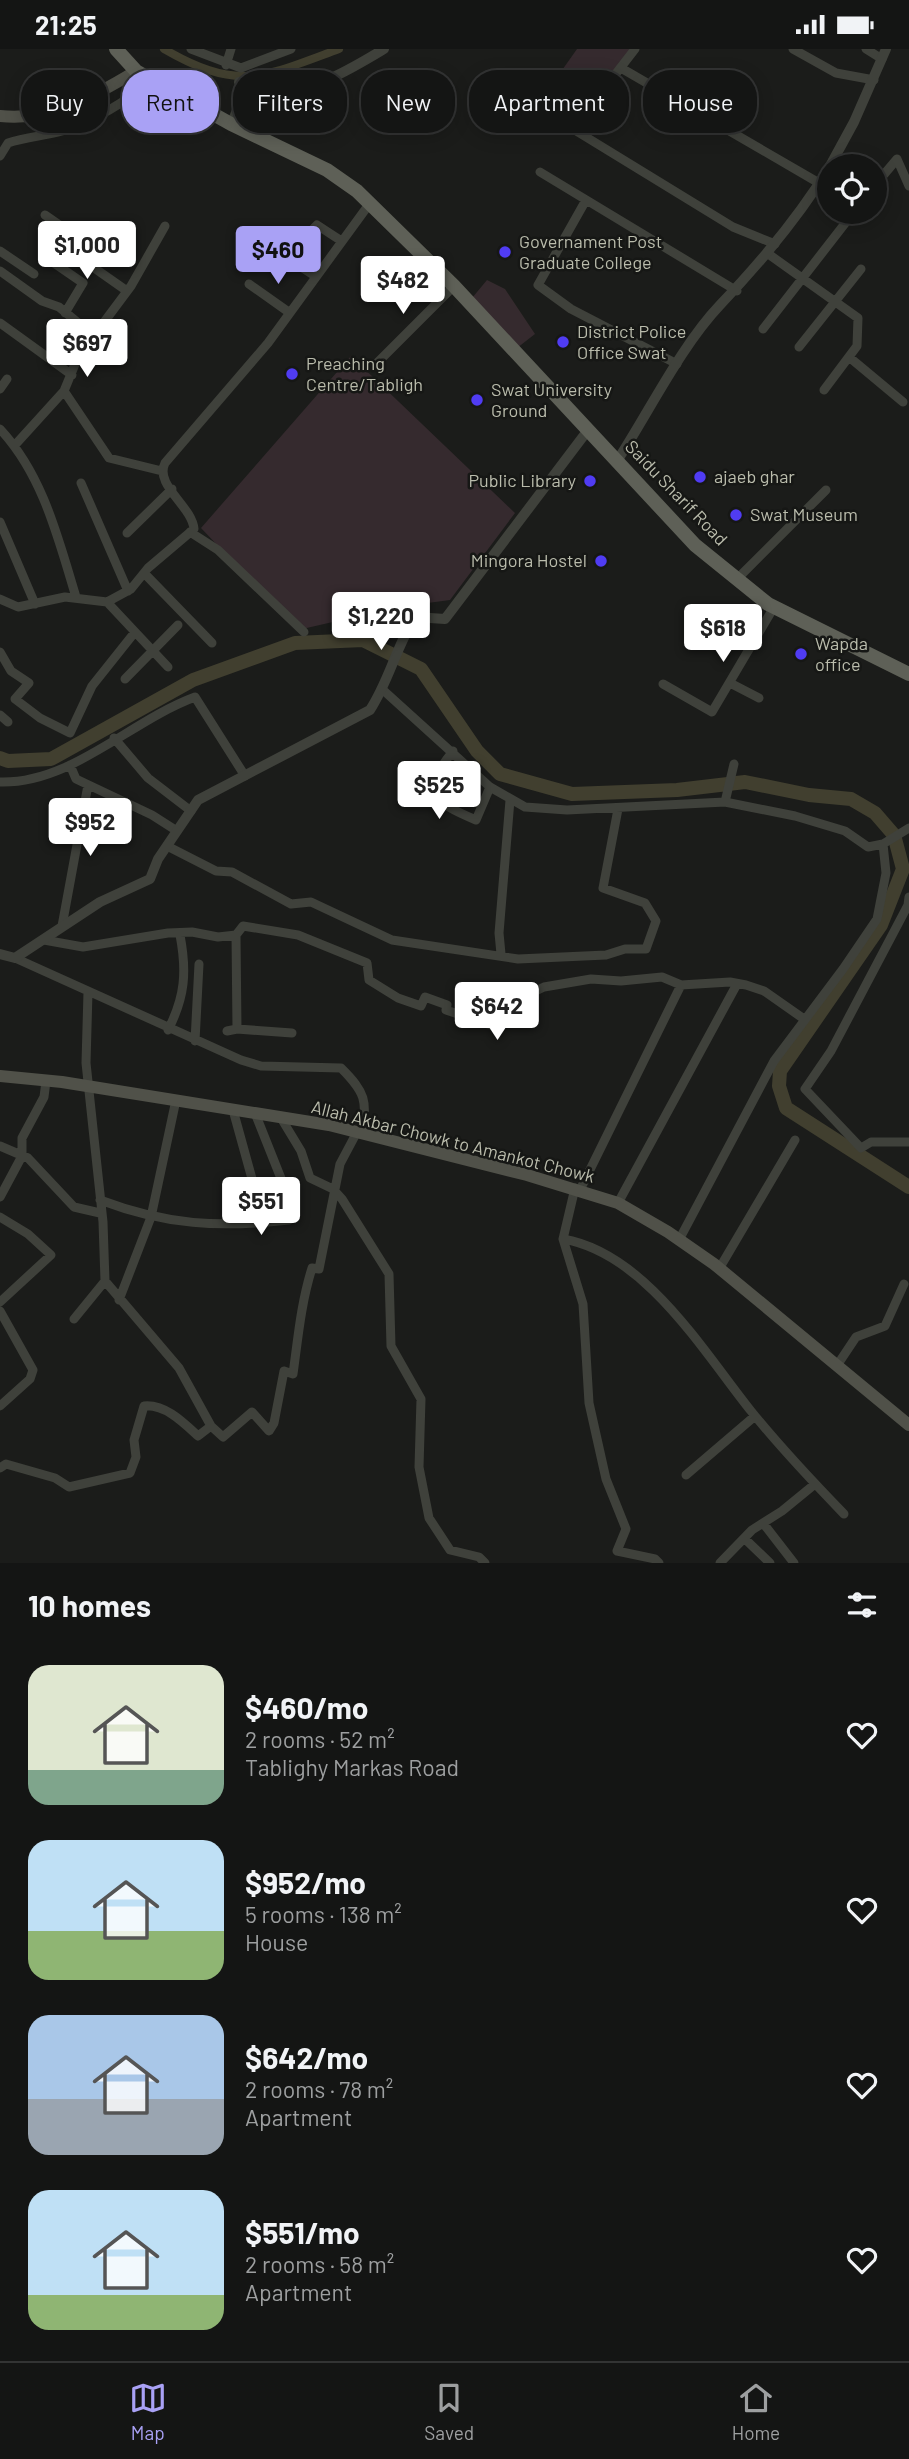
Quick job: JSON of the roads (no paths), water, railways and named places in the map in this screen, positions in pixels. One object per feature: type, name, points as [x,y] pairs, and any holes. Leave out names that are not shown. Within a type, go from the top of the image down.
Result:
[{"type":"main road","points":[[116,49],[135,70]]},
{"type":"main road","points":[[0,116],[41,116],[103,92],[122,80]]},
{"type":"main road","points":[[219,116],[327,170],[370,203],[455,286]]},
{"type":"main road","points":[[232,123],[328,168],[357,188],[455,286]]},
{"type":"main road","name":"Saidu Sharif Road","points":[[455,286],[695,545],[774,607],[909,674]]},
{"type":"main road","name":"Allah Akbar Chowk to Amankot Chowk","points":[[0,1076],[89,1086],[360,1133],[578,1189],[618,1203],[679,1240],[719,1269],[909,1425]]},
{"type":"street","points":[[226,65],[231,49]]},
{"type":"street","points":[[258,63],[263,49]]},
{"type":"street","points":[[250,70],[258,63],[291,49]]},
{"type":"street","points":[[347,72],[384,49]]},
{"type":"street","points":[[635,49],[573,129],[771,249],[803,278],[858,318],[857,346],[824,390]]},
{"type":"street","points":[[793,49],[836,72],[874,80]]},
{"type":"street","points":[[836,154],[874,80],[884,54],[866,49]]},
{"type":"street","points":[[193,50],[233,70]]},
{"type":"street","points":[[621,68],[817,182]]},
{"type":"street","points":[[0,156],[8,143],[63,131],[101,115],[122,103]]},
{"type":"street","points":[[232,123],[233,118]]},
{"type":"street","points":[[887,171],[897,159],[909,186]]},
{"type":"street","points":[[540,172],[737,291]]},
{"type":"street","points":[[617,461],[677,364],[720,305],[737,291],[771,249],[817,186]]},
{"type":"street","points":[[586,199],[538,285],[570,309],[677,364]]},
{"type":"street","points":[[162,471],[290,313],[340,240],[370,203]]},
{"type":"street","points":[[45,215],[71,233],[54,263],[83,283],[65,313]]},
{"type":"street","points":[[763,329],[845,224]]},
{"type":"street","points":[[307,235],[317,225],[340,240]]},
{"type":"street","points":[[15,445],[64,391],[78,357],[127,291],[165,226]]},
{"type":"street","points":[[255,237],[315,276]]},
{"type":"street","points":[[63,246],[127,291]]},
{"type":"street","points":[[0,251],[34,274]]},
{"type":"street","points":[[799,347],[861,269]]},
{"type":"street","points":[[0,271],[42,301],[65,313],[94,336]]},
{"type":"street","points":[[249,284],[290,313]]},
{"type":"street","points":[[374,366],[455,286]]},
{"type":"street","points":[[0,323],[72,375]]},
{"type":"street","points":[[849,357],[903,402]]},
{"type":"street","points":[[0,389],[7,379]]},
{"type":"street","points":[[0,599],[5,605],[18,607],[76,597],[107,602],[128,591],[144,573],[194,529],[193,520],[162,471],[109,458],[64,391]]},
{"type":"street","points":[[0,429],[15,445],[34,475],[76,597]]},
{"type":"street","points":[[15,958],[100,902],[150,880],[167,846],[198,800],[370,710],[385,685],[404,636],[415,617],[444,619],[589,430]]},
{"type":"street","points":[[80,483],[128,591]]},
{"type":"street","points":[[127,533],[172,489]]},
{"type":"street","points":[[737,579],[826,490]]},
{"type":"street","points":[[0,522],[36,604]]},
{"type":"street","points":[[190,532],[218,550],[304,632]]},
{"type":"street","points":[[144,573],[212,643]]},
{"type":"street","points":[[107,602],[168,667]]},
{"type":"street","points":[[663,684],[712,712],[774,607]]},
{"type":"street","points":[[125,679],[178,625]]},
{"type":"street","points":[[0,652],[11,671],[29,683],[15,699],[40,718],[70,733],[92,686],[135,632]]},
{"type":"street","points":[[730,683],[760,698]]},
{"type":"street","points":[[385,685],[490,786],[525,807],[618,809],[725,802],[794,816],[845,831],[868,847],[884,844],[909,828]]},
{"type":"street","points":[[0,782],[45,776],[70,765],[163,709],[195,697],[246,776]]},
{"type":"street","points":[[114,738],[148,778],[191,811]]},
{"type":"street","points":[[453,751],[440,767],[432,784],[436,797],[445,807],[476,820],[490,786]]},
{"type":"street","points":[[725,802],[734,764]]},
{"type":"street","points":[[70,765],[76,779],[152,815],[177,831]]},
{"type":"street","points":[[62,926],[88,785]]},
{"type":"street","points":[[501,954],[499,933],[510,800]]},
{"type":"street","points":[[167,846],[194,857],[216,871],[232,873],[291,904],[312,902],[392,940],[501,954],[518,959],[568,954],[606,955],[625,949],[646,949],[656,921],[645,903],[603,887],[618,809]]},
{"type":"street","points":[[679,1240],[775,1061],[877,919],[886,873],[884,844]]},
{"type":"street","points":[[909,897],[908,905],[831,1051],[805,1089],[861,1148],[871,1142],[909,1142]]},
{"type":"street","points":[[237,1029],[236,935],[243,926],[308,939],[367,963],[369,980],[398,998],[422,1006],[425,997],[447,1005],[446,1010],[497,1027],[522,998],[564,982],[662,977],[681,985],[737,984],[764,991],[804,1019]]},
{"type":"street","points":[[44,940],[83,947],[153,938],[168,933],[180,935],[192,932],[218,937],[236,935]]},
{"type":"street","points":[[168,1030],[182,1003],[184,955],[180,935]]},
{"type":"street","points":[[0,954],[15,958],[89,992],[168,1030],[261,1066],[341,1068],[356,1083],[366,1102],[360,1133],[340,1164],[319,1269],[312,1268],[301,1303],[303,1321],[293,1374],[284,1371],[274,1423],[269,1431],[252,1412],[223,1437],[211,1426],[178,1368],[105,1281],[85,1021],[89,992]]},
{"type":"street","points":[[195,1041],[199,964]]},
{"type":"street","points":[[618,1203],[737,984]]},
{"type":"street","points":[[659,1563],[655,1559],[617,1551],[626,1529],[603,1466],[589,1403],[589,1362],[583,1304],[563,1239],[578,1189],[681,985]]},
{"type":"street","points":[[227,1031],[237,1029],[292,1033]]},
{"type":"street","points":[[0,1197],[22,1156],[22,1138],[44,1097],[46,1081]]},
{"type":"street","points":[[119,1300],[151,1217],[176,1100]]},
{"type":"street","points":[[233,1110],[264,1222]]},
{"type":"street","points":[[100,1200],[179,1223],[289,1220],[290,1201],[255,1113]]},
{"type":"street","points":[[281,1118],[301,1151],[310,1178],[333,1189],[389,1274],[391,1346],[422,1399],[419,1467],[429,1518],[450,1551],[479,1557],[485,1563]]},
{"type":"street","points":[[719,1269],[795,1140]]},
{"type":"street","points":[[0,1146],[22,1156],[74,1207],[100,1213]]},
{"type":"street","points":[[0,1217],[28,1234],[51,1255],[0,1302]]},
{"type":"street","points":[[563,1239],[585,1243],[664,1300],[755,1416],[844,1514]]},
{"type":"street","points":[[74,1319],[105,1281]]},
{"type":"street","points":[[838,1364],[856,1337],[885,1326],[904,1284]]},
{"type":"street","points":[[0,1311],[4,1325],[33,1370],[30,1379],[0,1406]]},
{"type":"street","points":[[0,1468],[6,1464],[55,1478],[69,1487],[130,1473],[136,1457],[134,1440],[144,1406],[155,1405],[182,1421],[198,1436],[211,1426]]},
{"type":"street","points":[[687,1475],[755,1416]]},
{"type":"street","points":[[720,1563],[744,1538],[815,1484]]},
{"type":"street","points":[[763,1523],[793,1563]]},
{"type":"street","points":[[744,1538],[769,1563]]},
{"type":"waterway","points":[[164,49],[212,71],[251,76],[290,67],[339,49]]},
{"type":"waterway","points":[[0,758],[8,761],[51,759],[193,680],[295,643],[363,640],[421,669],[477,751],[500,774],[572,794],[677,790],[745,782],[809,795],[851,799],[875,813],[894,835],[903,869],[881,925],[780,1071],[779,1086],[786,1108],[909,1187]]},
{"type":"place","name":"Governament Post Graduate College","points":[[505,252]]},
{"type":"place","name":"District Police Office Swat","points":[[563,342]]},
{"type":"place","name":"Preaching Centre/Tabligh","points":[[292,374]]},
{"type":"place","name":"Swat University Ground","points":[[477,400]]},
{"type":"place","name":"ajaeb ghar","points":[[700,477]]},
{"type":"place","name":"Public Library","points":[[590,481]]},
{"type":"place","name":"Swat Museum","points":[[736,515]]},
{"type":"place","name":"Mingora Hostel","points":[[601,561]]},
{"type":"place","name":"Wapda office","points":[[801,654]]}]
